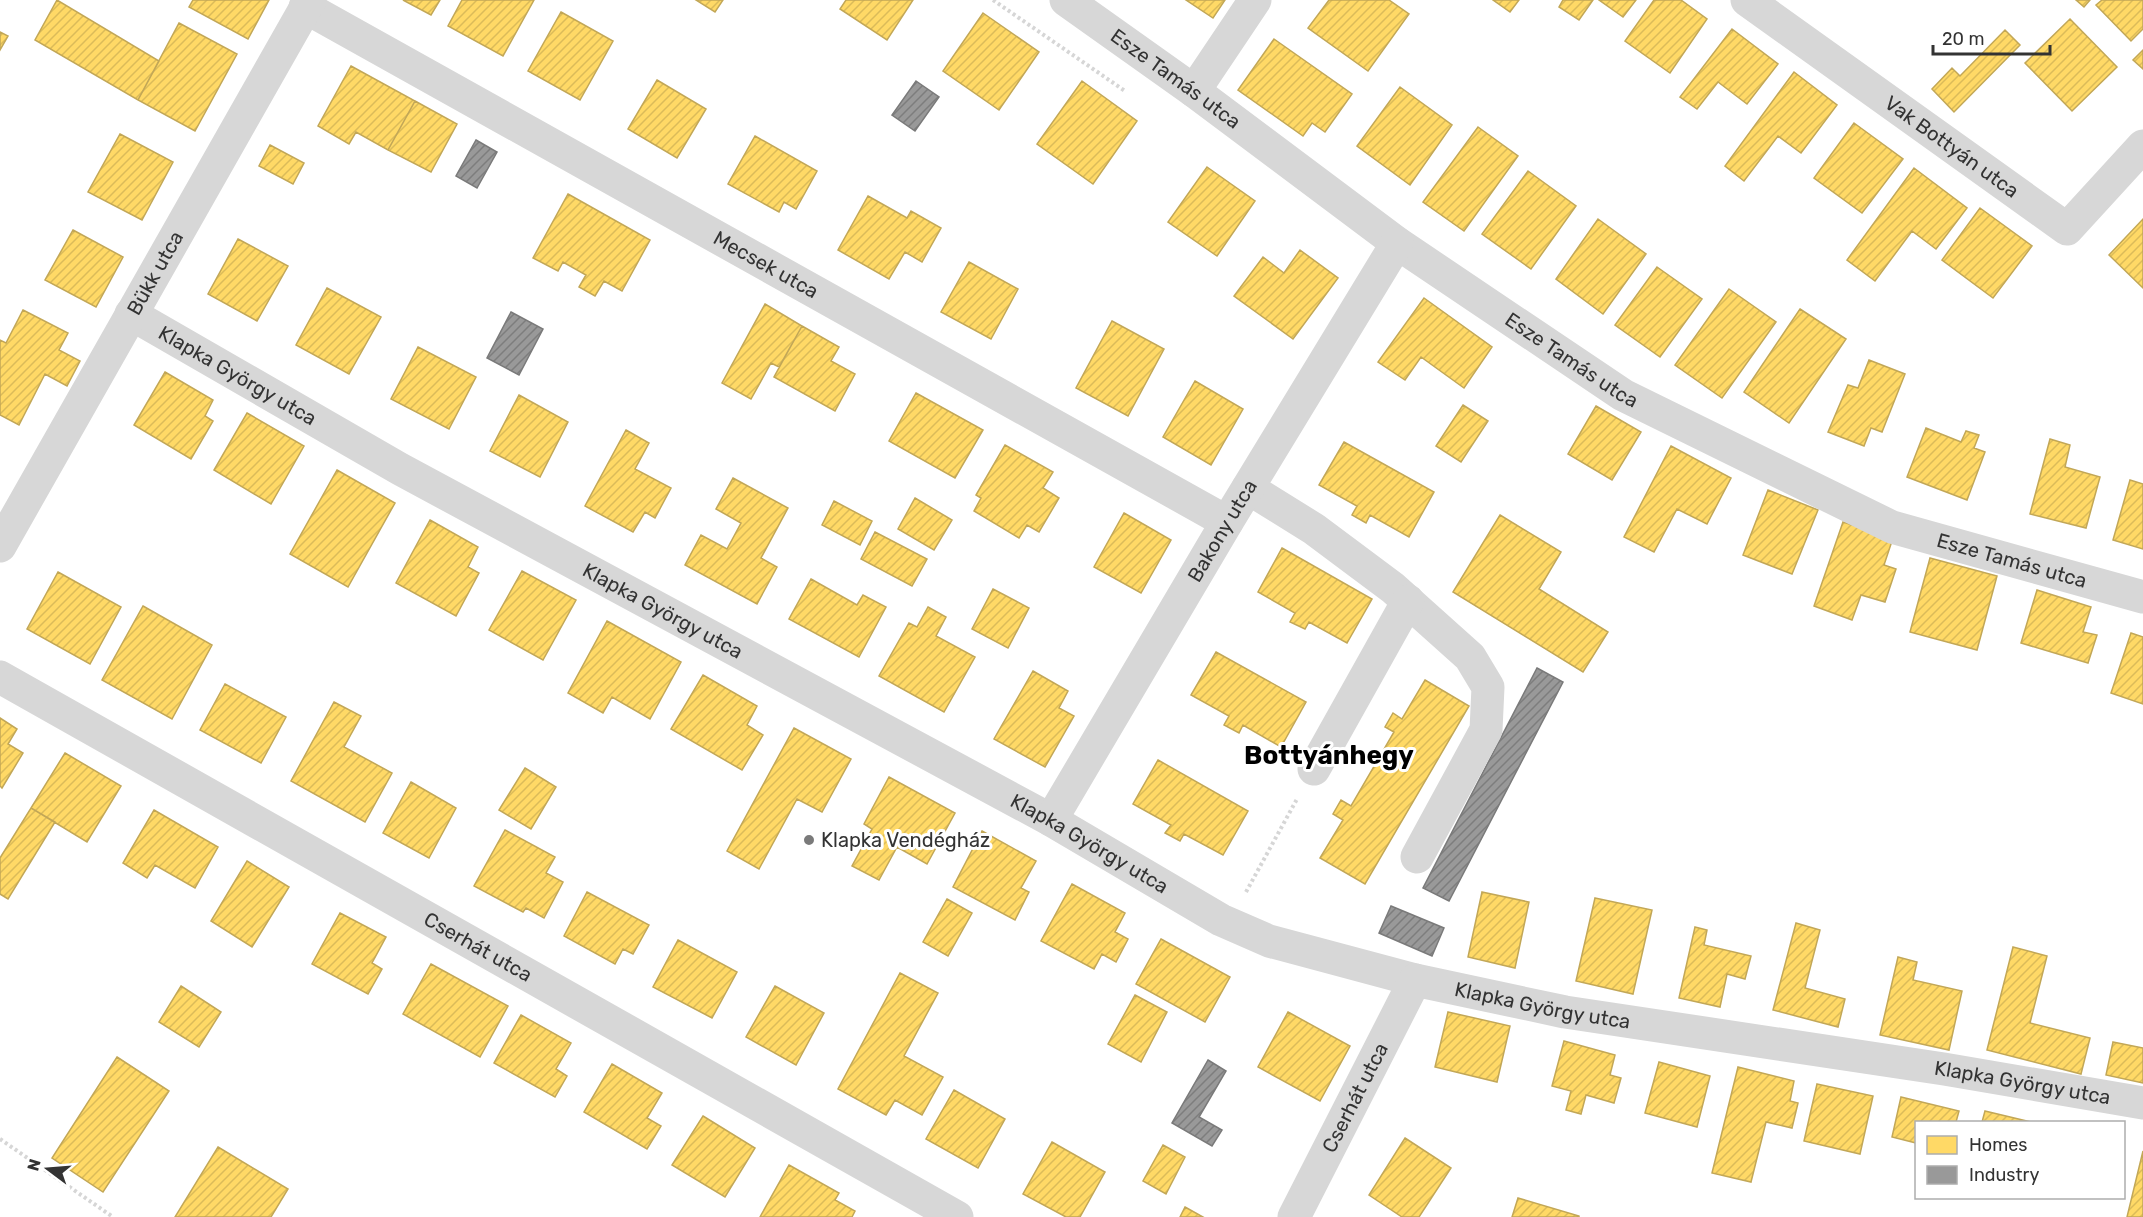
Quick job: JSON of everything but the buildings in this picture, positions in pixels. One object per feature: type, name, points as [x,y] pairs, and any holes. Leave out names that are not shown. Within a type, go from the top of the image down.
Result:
[{"type":"street","name":"Esze Tamás utca","points":[[1066,0],[1194,91],[1397,243],[1623,395],[1892,527],[2143,597]]},
{"type":"street","points":[[1194,91],[1255,0]]},
{"type":"street","name":"Vak Bottyán utca","points":[[1747,0],[2067,229],[2143,146]]},
{"type":"street","name":"Bükk utca","points":[[0,546],[308,4]]},
{"type":"street","name":"Mecsek utca","points":[[308,4],[1227,522]]},
{"type":"street","name":"Bakony utca","points":[[1052,820],[1227,522],[1397,243]]},
{"type":"street","name":"Klapka György utca","points":[[131,314],[400,469],[1052,820],[1221,920],[1269,941],[1415,980],[1565,1012],[1944,1069],[2143,1103]]},
{"type":"street","points":[[1248,488],[1314,529],[1393,588],[1470,657],[1488,687],[1486,730],[1417,857]]},
{"type":"street","points":[[1314,769],[1408,601]]},
{"type":"street","name":"Cserhát utca","points":[[0,677],[957,1217]]},
{"type":"street","name":"Cserhát utca","points":[[1294,1217],[1415,980]]},
{"type":"path","points":[[1242,899],[1314,769]]},
{"type":"path","points":[[0,1139],[113,1217]]},
{"type":"place","name":"Klapka Vendégház","points":[[809,840]]},
{"type":"district","name":"Bottyánhegy","points":[[1329,755]]}]
